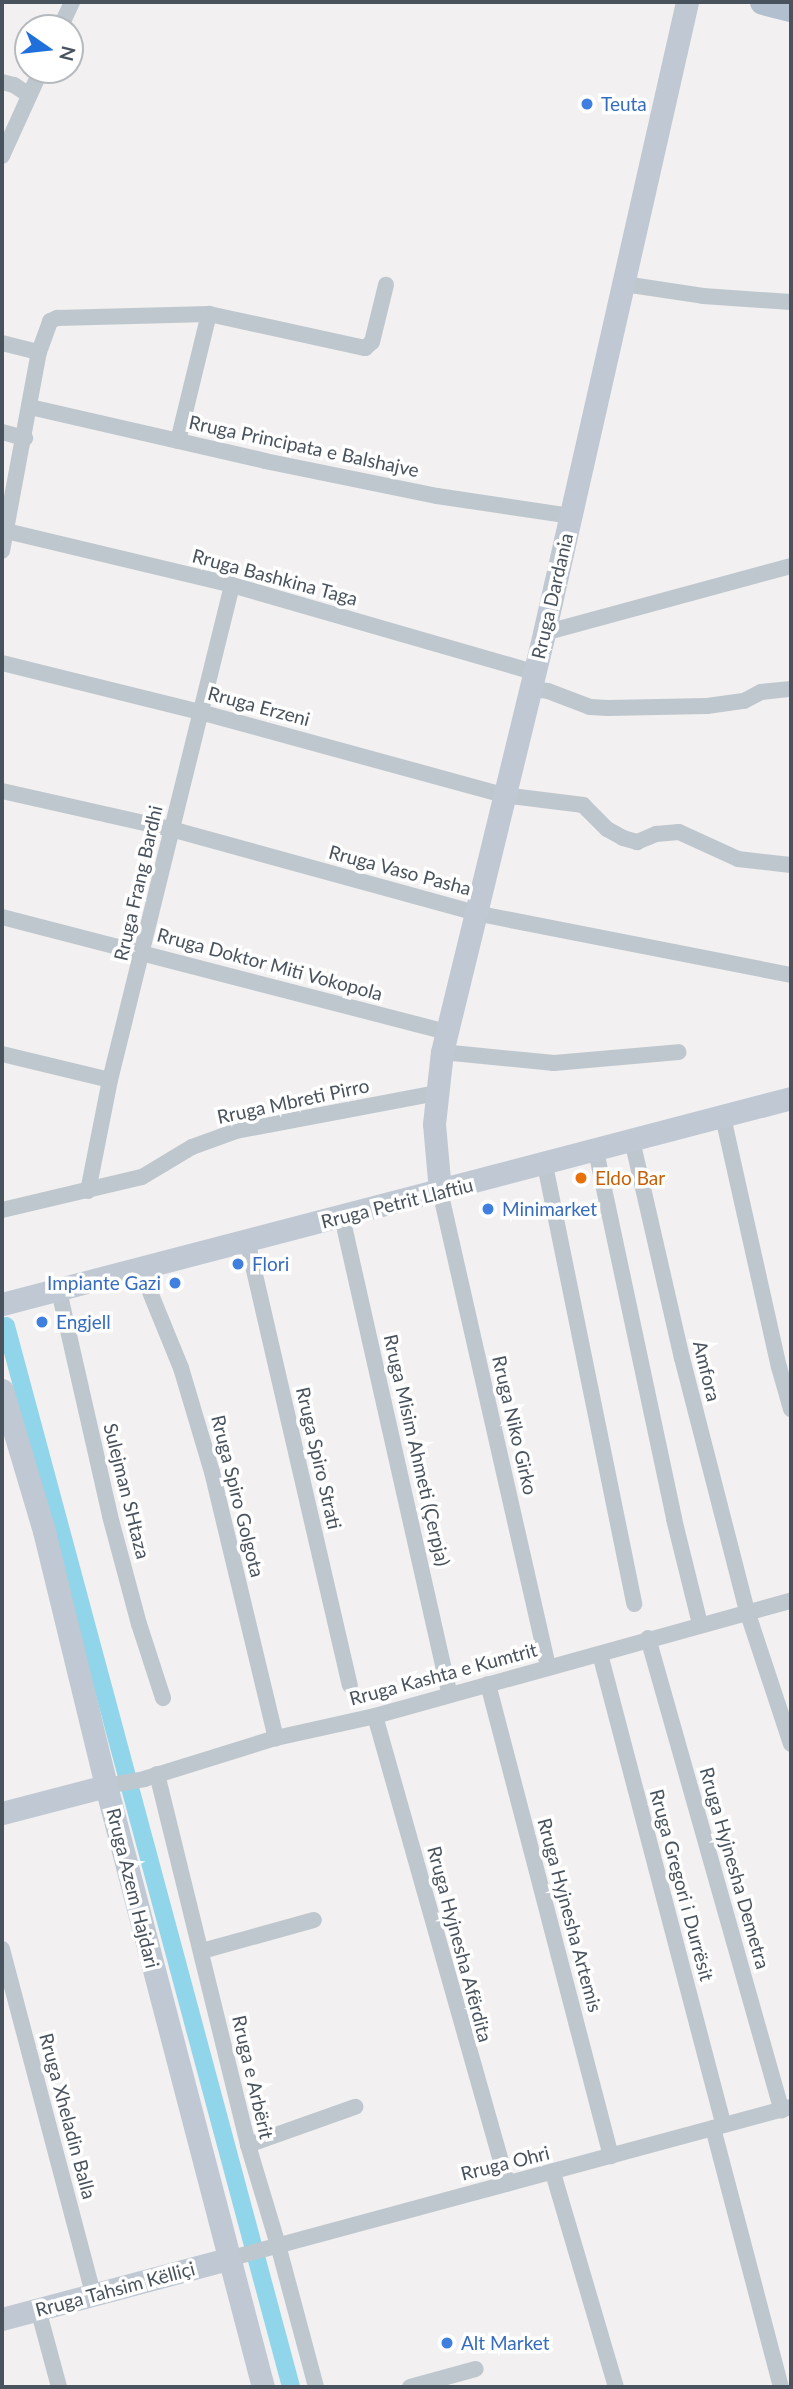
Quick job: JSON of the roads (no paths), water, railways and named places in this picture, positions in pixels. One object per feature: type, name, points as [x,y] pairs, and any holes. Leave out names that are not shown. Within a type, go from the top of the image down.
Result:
[{"type":"main road","points":[[764,2],[791,9]]},
{"type":"street","name":"Rruga Dardania","points":[[440,1191],[434,1124],[444,1042],[544,634],[687,2]]},
{"type":"street","points":[[2,82],[14,85],[29,95]]},
{"type":"street","points":[[2,156],[34,84]]},
{"type":"street","points":[[624,284],[703,296],[791,301]]},
{"type":"street","points":[[2,551],[40,352],[46,327],[57,318],[209,314],[365,348],[372,342],[386,285]]},
{"type":"street","points":[[178,440],[209,314]]},
{"type":"street","points":[[2,343],[40,352]]},
{"type":"street","name":"Rruga Principata e Balshajve","points":[[30,407],[437,496],[571,516]]},
{"type":"street","points":[[2,432],[25,438]]},
{"type":"street","name":"Rruga Bashkina Taga","points":[[4,530],[232,585],[532,680],[548,691],[590,706],[707,706],[744,701],[761,692],[791,689]]},
{"type":"street","points":[[544,634],[791,566]]},
{"type":"street","name":"Rruga Frang Bardhi","points":[[88,1191],[110,1080],[232,585]]},
{"type":"street","name":"Rruga Erzeni","points":[[2,663],[200,712],[503,794],[583,805],[607,829],[637,842],[656,834],[679,832],[738,859],[791,864]]},
{"type":"street","name":"Rruga Vaso Pasha","points":[[2,791],[170,829],[475,913],[791,975]]},
{"type":"street","name":"Rruga Doktor Miti Vokopola","points":[[2,917],[143,953],[444,1042]]},
{"type":"street","points":[[444,1042],[554,1063],[679,1052]]},
{"type":"street","points":[[2,1054],[110,1080]]},
{"type":"street","name":"Rruga Mbreti Pirro","points":[[2,1210],[142,1177],[192,1147],[236,1131],[437,1093]]},
{"type":"street","name":"Rruga Petrit Llaftiu","points":[[2,1304],[545,1165],[791,1098]]},
{"type":"street","points":[[723,1117],[779,1367],[791,1409]]},
{"type":"street","name":"Amfora","points":[[632,1140],[682,1358],[747,1611],[791,1744]]},
{"type":"street","points":[[596,1151],[674,1520],[700,1624]]},
{"type":"street","points":[[545,1165],[634,1604]]},
{"type":"street","name":"Rruga Niko Girko","points":[[440,1191],[548,1668]]},
{"type":"street","name":"Rruga Misim Ahmeti (Çerpja)","points":[[342,1217],[449,1692]]},
{"type":"street","name":"Rruga Spiro Strati","points":[[247,1240],[350,1685]]},
{"type":"street","name":"Rruga Spiro Golgota","points":[[141,1270],[181,1368],[212,1472],[276,1738]]},
{"type":"street","name":"Sulejman SHtaza","points":[[59,1291],[110,1516],[139,1624],[163,1698]]},
{"type":"street","name":"Rruga Azem Hajdari","points":[[2,1390],[44,1531],[112,1785],[263,2387]]},
{"type":"street","name":"Rruga Kashta e Kumtrit","points":[[112,1785],[276,1738],[375,1716],[449,1692],[488,1684],[791,1601]]},
{"type":"street","name":"Rruga Hyjnesha Demetra","points":[[648,1638],[787,2109]]},
{"type":"street","name":"Rruga Gregori i Durrësit","points":[[600,1654],[719,2127],[781,2387]]},
{"type":"street","name":"Rruga Hyjnesha Artemis","points":[[488,1684],[611,2156]]},
{"type":"street","name":"Rruga Hyjnesha Afërdita","points":[[375,1716],[507,2184]]},
{"type":"street","name":"Rruga e Arbërit","points":[[151,1776],[202,1951],[272,2247],[316,2387]]},
{"type":"street","points":[[2,1813],[112,1785]]},
{"type":"street","points":[[202,1951],[314,1920]]},
{"type":"street","name":"Rruga Xheladin Balla","points":[[2,1949],[93,2293]]},
{"type":"street","points":[[248,2145],[355,2106]]},
{"type":"street","name":"Rruga Ohri","points":[[232,2257],[787,2109]]},
{"type":"street","points":[[553,2173],[616,2387]]},
{"type":"street","name":"Rruga Tahsim Këlliçi","points":[[2,2319],[232,2257]]},
{"type":"street","points":[[38,2309],[59,2387]]},
{"type":"street","points":[[410,2387],[476,2369]]},
{"type":"waterway","points":[[6,1326],[291,2387]]},
{"type":"place","name":"Teuta","points":[[587,104]]},
{"type":"place","name":"Eldo Bar","points":[[581,1178]]},
{"type":"place","name":"Minimarket","points":[[488,1209]]},
{"type":"place","name":"Flori","points":[[238,1264]]},
{"type":"place","name":"Impiante Gazi","points":[[175,1283]]},
{"type":"place","name":"Engjell","points":[[42,1322]]},
{"type":"place","name":"Alt Market","points":[[447,2343]]}]
